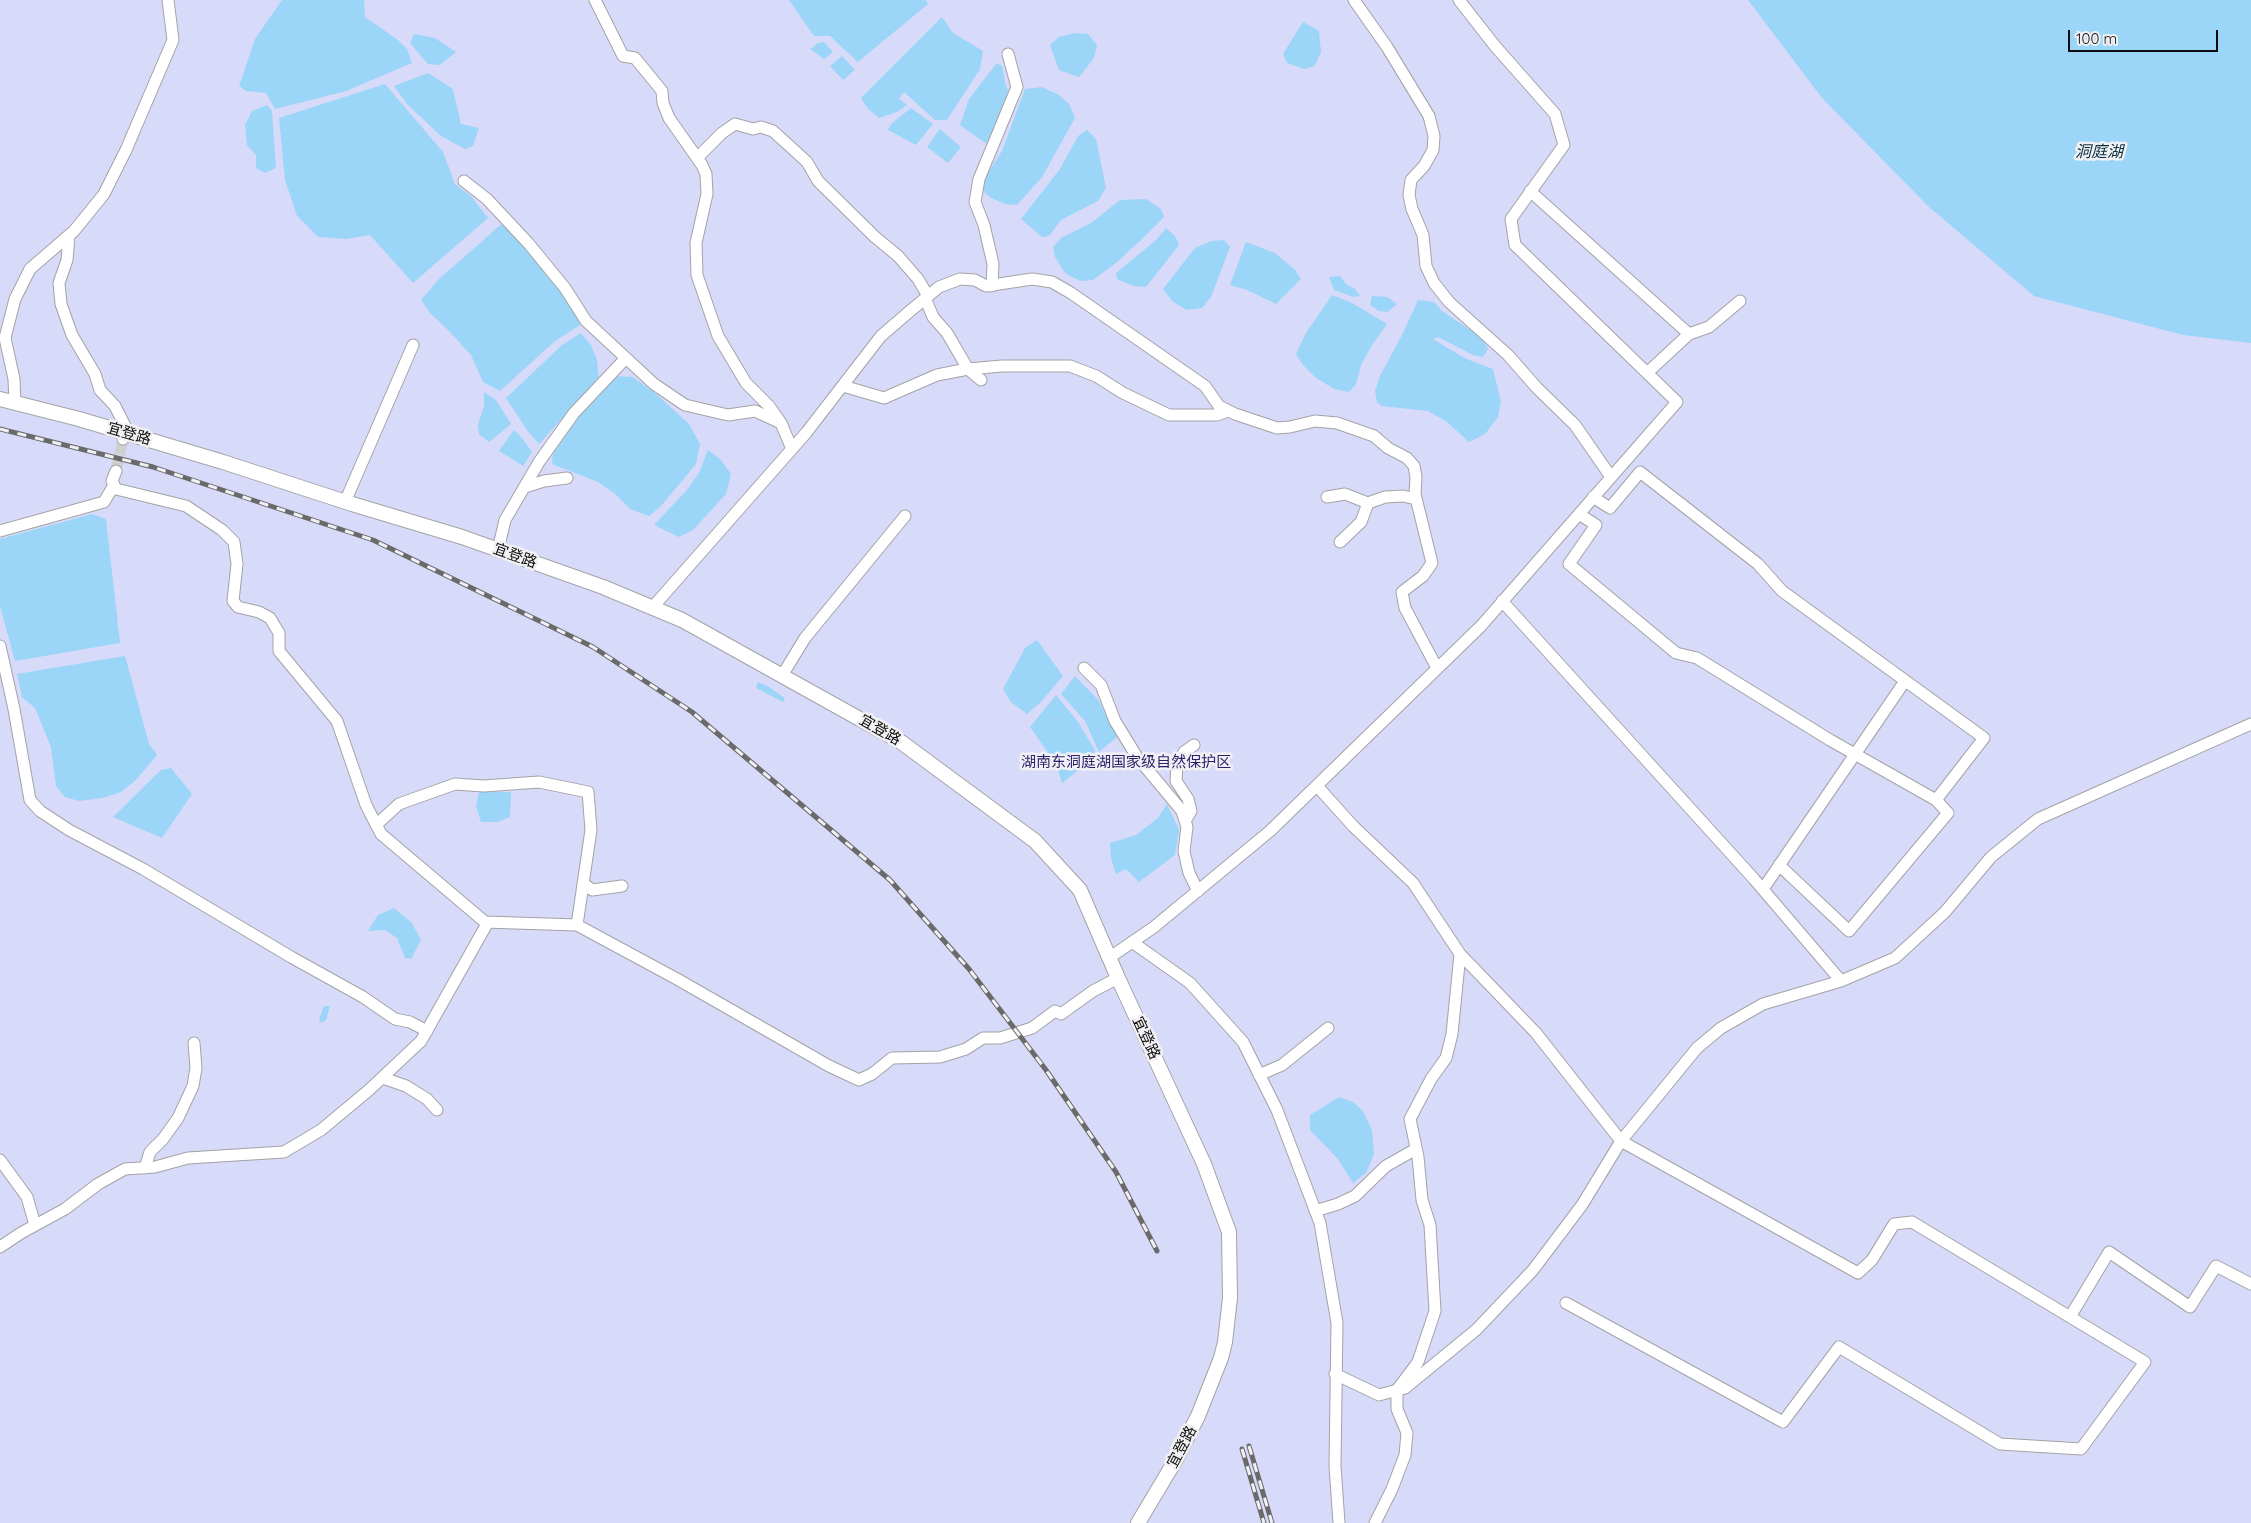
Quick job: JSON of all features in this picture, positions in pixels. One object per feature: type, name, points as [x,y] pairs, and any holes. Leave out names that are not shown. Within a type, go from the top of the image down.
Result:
[{"type":"street","points":[[15,403],[14,379],[4,338],[15,299],[30,269],[69,236],[104,194],[126,150],[173,40],[168,0]]},
{"type":"street","points":[[596,0],[623,56],[635,58],[662,91],[663,103],[669,118],[706,174],[707,194],[696,243],[697,275],[718,336],[746,383],[781,423],[792,449]]},
{"type":"street","points":[[1354,0],[1387,47],[1429,116],[1434,136],[1433,150],[1424,166],[1410,180],[1409,195],[1412,209],[1423,234],[1426,266],[1434,283],[1449,302],[1508,355],[1537,388],[1575,425],[1611,477]]},
{"type":"street","points":[[1109,958],[1198,891],[1270,831],[1317,786],[1502,601],[1677,402],[1515,245],[1511,219],[1564,145],[1555,114],[1495,46],[1459,0]]},
{"type":"street","points":[[992,286],[994,264],[984,225],[975,202],[979,179],[1017,87],[1008,54]]},
{"type":"street","points":[[697,158],[722,133],[735,124],[753,129],[761,127],[773,131],[807,162],[818,181],[875,237],[898,256],[918,279],[933,316],[947,332],[968,369],[981,380]]},
{"type":"street","points":[[464,181],[487,199],[529,244],[564,288],[586,321],[654,384],[685,405],[728,415],[755,411],[781,423]]},
{"type":"street","points":[[1530,191],[1689,334]]},
{"type":"street","points":[[69,236],[67,260],[59,282],[61,304],[72,335],[95,374],[100,390],[115,406],[125,426],[123,436]]},
{"type":"street","points":[[652,608],[669,586],[792,449],[881,336],[926,297],[939,287],[960,279],[975,280],[986,286],[1032,279],[1052,282],[1071,293],[1204,386],[1219,406],[1277,428],[1315,421],[1337,424],[1374,436],[1407,458],[1414,466],[1416,499],[1432,562],[1423,576],[1402,592],[1405,608],[1437,668]]},
{"type":"street","points":[[1647,373],[1689,334],[1709,327],[1740,301]]},
{"type":"street","points":[[345,502],[413,345]]},
{"type":"street","points":[[498,550],[506,520],[539,462],[574,413],[626,358]]},
{"type":"street","points":[[843,386],[884,398],[937,376],[968,369],[1002,366],[1070,366],[1096,376],[1123,393],[1169,415],[1217,415],[1228,410]]},
{"type":"street","name":"宜登路","points":[[0,399],[123,436],[224,462],[345,502],[462,537],[603,587],[682,620],[783,674],[902,742],[1036,840],[1080,890],[1118,978],[1204,1164],[1229,1232],[1230,1298],[1227,1333],[1221,1358],[1198,1416],[1175,1461],[1138,1523]]},
{"type":"street","points":[[116,471],[112,482],[116,489],[186,506],[222,530],[234,542],[237,564],[233,600],[238,607],[259,612],[270,618],[279,633],[279,651],[337,721],[366,805],[381,834],[485,922],[577,925],[677,979],[830,1066],[859,1080],[872,1074],[892,1058],[940,1057],[966,1049],[983,1038],[1000,1038],[1032,1028],[1055,1011],[1061,1014],[1093,992],[1118,978]]},
{"type":"street","points":[[1780,866],[1849,931],[1948,813],[1936,800],[1855,754],[1697,658],[1676,653],[1569,564],[1596,525],[1640,472],[1758,564],[1782,591],[1984,738],[1936,800]]},
{"type":"street","points":[[525,487],[544,481],[567,478]]},
{"type":"street","points":[[0,531],[104,502],[114,486]]},
{"type":"street","points":[[1327,497],[1345,494],[1368,503],[1403,496],[1416,499]]},
{"type":"street","points":[[1593,497],[1610,508]]},
{"type":"street","points":[[1340,542],[1361,522],[1368,503]]},
{"type":"street","points":[[1578,514],[1596,525]]},
{"type":"street","points":[[783,674],[804,638],[905,516]]},
{"type":"street","points":[[1502,601],[1763,889],[1841,981]]},
{"type":"street","points":[[0,646],[14,708],[30,800],[40,811],[69,830],[143,869],[291,957],[363,997],[395,1019],[410,1022],[426,1031]]},
{"type":"street","points":[[1084,668],[1102,685],[1119,728],[1137,757],[1182,811],[1187,827],[1184,851],[1189,873],[1198,891]]},
{"type":"street","points":[[1763,889],[1905,681]]},
{"type":"street","points":[[1335,1374],[1379,1395],[1404,1388],[1476,1330],[1532,1270],[1582,1205],[1620,1141],[1697,1048],[1721,1028],[1763,1004],[1841,981],[1895,958],[1945,912],[1991,857],[2038,819],[2251,724]]},
{"type":"street","points":[[1185,821],[1191,811],[1188,799],[1176,780],[1178,765],[1184,752],[1194,745]]},
{"type":"street","points":[[376,825],[399,804],[455,784],[484,786],[539,782],[588,792],[591,830],[577,925]]},
{"type":"street","points":[[1317,786],[1353,826],[1413,883],[1460,954],[1536,1033],[1620,1141],[1858,1273],[1872,1260],[1894,1224],[1912,1222],[2145,1362],[2081,1449],[2000,1444],[1839,1346],[1783,1422],[1566,1303]]},
{"type":"street","points":[[584,883],[592,890],[622,886]]},
{"type":"street","points":[[0,1247],[65,1209],[98,1184],[125,1169],[145,1168],[188,1158],[284,1152],[321,1130],[382,1078],[420,1041],[488,922]]},
{"type":"street","points":[[1132,942],[1190,983],[1243,1042],[1277,1110],[1320,1223],[1337,1323],[1335,1466],[1339,1523]]},
{"type":"street","points":[[1375,1523],[1392,1489],[1405,1455],[1407,1433],[1397,1409],[1397,1390],[1418,1362],[1435,1311],[1430,1225],[1422,1200],[1416,1149],[1410,1119],[1431,1079],[1446,1058],[1452,1034],[1460,954]]},
{"type":"street","points":[[1259,1074],[1282,1065],[1328,1028]]},
{"type":"street","points":[[145,1168],[150,1152],[178,1118],[193,1086],[196,1068],[194,1043]]},
{"type":"street","points":[[382,1078],[406,1086],[427,1099],[437,1110]]},
{"type":"street","points":[[1315,1211],[1338,1204],[1355,1196],[1386,1166],[1416,1149]]},
{"type":"street","points":[[0,1160],[27,1197],[35,1225]]},
{"type":"street","points":[[2070,1317],[2109,1252],[2190,1307],[2216,1266],[2251,1284]]},
{"type":"green space","name":"湖南东洞庭湖国家级自然保护区","points":[[0,0],[2251,0],[2251,1523],[0,1523]]},
{"type":"water","points":[[282,0],[364,0],[365,17],[398,40],[407,49],[412,63],[346,91],[275,109],[266,93],[246,91],[239,86],[255,39]]},
{"type":"water","points":[[789,0],[926,0],[928,4],[858,62],[830,36],[814,36]]},
{"type":"water","name":"洞庭湖","points":[[1748,0],[2251,0],[2251,343],[2183,335],[2034,296],[1929,207],[1822,98]]},
{"type":"water","points":[[942,17],[953,33],[983,51],[980,69],[947,120],[935,120],[904,92],[899,99],[907,105],[897,112],[879,118],[868,109],[861,98]]},
{"type":"water","points":[[1303,22],[1319,31],[1321,52],[1315,66],[1304,69],[1287,63],[1283,54]]},
{"type":"water","points":[[1075,33],[1088,34],[1097,45],[1094,58],[1079,77],[1059,70],[1050,45],[1059,37]]},
{"type":"water","points":[[414,34],[435,38],[456,52],[440,65],[428,64],[410,43]]},
{"type":"water","points":[[824,42],[833,52],[824,59],[810,49],[818,43]]},
{"type":"water","points":[[842,56],[855,70],[843,80],[830,66]]},
{"type":"water","points":[[997,63],[1002,66],[1008,91],[988,145],[960,125],[969,99]]},
{"type":"water","points":[[428,73],[453,89],[461,124],[479,128],[473,146],[465,149],[441,136],[407,104],[394,86]]},
{"type":"water","points":[[385,84],[443,152],[455,184],[471,196],[488,218],[413,283],[370,235],[346,239],[318,237],[297,216],[285,180],[279,118]]},
{"type":"water","points":[[1042,87],[1059,95],[1069,104],[1075,118],[1042,177],[1017,205],[1005,204],[991,198],[981,189],[989,171],[1002,151],[1025,89]]},
{"type":"water","points":[[267,105],[272,111],[276,168],[265,173],[256,168],[256,155],[247,145],[245,125],[252,111]]},
{"type":"water","points":[[911,108],[933,124],[916,145],[888,130],[891,124]]},
{"type":"water","points":[[940,129],[961,147],[948,163],[927,147]]},
{"type":"water","points":[[1087,130],[1096,139],[1106,188],[1098,201],[1061,220],[1049,236],[1042,237],[1021,219],[1060,169],[1078,136]]},
{"type":"water","points":[[1146,199],[1161,209],[1164,217],[1116,263],[1093,280],[1080,281],[1065,273],[1055,257],[1053,247],[1061,238],[1091,223],[1120,200]]},
{"type":"water","points":[[504,222],[520,238],[547,277],[573,305],[580,325],[555,341],[500,391],[483,382],[471,355],[430,313],[421,300],[439,279]]},
{"type":"water","points":[[1166,228],[1175,236],[1179,245],[1146,287],[1133,286],[1117,279],[1116,273],[1156,240]]},
{"type":"water","points":[[1224,240],[1230,247],[1211,297],[1202,308],[1187,310],[1172,301],[1163,289],[1195,248],[1212,241]]},
{"type":"water","points":[[1246,242],[1275,253],[1295,270],[1301,279],[1276,304],[1247,290],[1230,285]]},
{"type":"water","points":[[1340,276],[1360,296],[1353,297],[1334,290],[1329,277]]},
{"type":"water","points":[[1332,295],[1352,303],[1387,324],[1372,345],[1361,365],[1356,384],[1349,392],[1334,389],[1315,377],[1303,365],[1296,354],[1306,333]]},
{"type":"water","points":[[1372,296],[1387,297],[1397,304],[1387,312],[1379,311],[1370,305]]},
{"type":"water","points":[[1418,300],[1434,302],[1442,311],[1482,338],[1488,349],[1483,357],[1473,355],[1438,337],[1433,339],[1464,358],[1493,369],[1501,401],[1498,417],[1485,434],[1469,442],[1447,422],[1428,411],[1381,406],[1377,402],[1375,391],[1380,376]]},
{"type":"water","points":[[581,333],[591,345],[597,360],[599,378],[539,444],[527,430],[506,398],[562,345]]},
{"type":"water","points":[[614,376],[633,377],[656,394],[689,424],[700,444],[696,464],[661,506],[649,516],[630,509],[614,493],[598,482],[552,464],[553,449],[600,389]]},
{"type":"water","points":[[484,392],[496,400],[511,424],[489,442],[479,434],[478,425],[484,406]]},
{"type":"water","points":[[514,430],[532,452],[523,466],[499,451]]},
{"type":"water","points":[[708,450],[721,460],[731,474],[726,494],[693,530],[679,537],[654,525],[686,491],[699,473]]},
{"type":"water","points":[[92,514],[106,519],[120,643],[15,661],[0,606],[0,539]]},
{"type":"water","points":[[1037,640],[1063,676],[1041,702],[1027,714],[1011,702],[1003,689],[1025,648]]},
{"type":"water","points":[[125,656],[149,744],[157,755],[136,780],[121,792],[103,798],[79,801],[65,797],[56,786],[51,747],[35,708],[22,697],[17,674]]},
{"type":"water","points":[[1075,676],[1099,701],[1117,737],[1099,752],[1085,721],[1061,694]]},
{"type":"water","points":[[758,682],[785,698],[783,702],[756,688]]},
{"type":"water","points":[[1056,695],[1078,722],[1095,750],[1091,760],[1062,783],[1056,764],[1030,727]]},
{"type":"water","points":[[171,768],[192,794],[162,838],[113,817],[161,770]]},
{"type":"water","points":[[479,792],[511,792],[510,817],[498,822],[481,822],[476,806]]},
{"type":"water","points":[[1167,804],[1179,830],[1175,855],[1139,882],[1126,869],[1116,874],[1111,858],[1110,843],[1136,835],[1158,818]]},
{"type":"water","points":[[394,908],[412,923],[421,940],[411,959],[405,958],[397,938],[385,930],[368,931],[378,915]]},
{"type":"water","points":[[324,1006],[330,1006],[326,1020],[321,1023],[319,1019]]},
{"type":"water","points":[[1339,1097],[1353,1102],[1363,1111],[1372,1130],[1374,1154],[1366,1173],[1353,1183],[1338,1159],[1310,1130],[1310,1115]]},
{"type":"tunnel","points":[[116,471],[123,439]]},
{"type":"railway","points":[[0,429],[153,467],[373,540],[593,647],[692,712],[890,880],[969,969],[1046,1070],[1116,1172],[1157,1251]]},
{"type":"railway","points":[[1249,1446],[1272,1523]]},
{"type":"railway","points":[[1242,1449],[1264,1523]]}]
